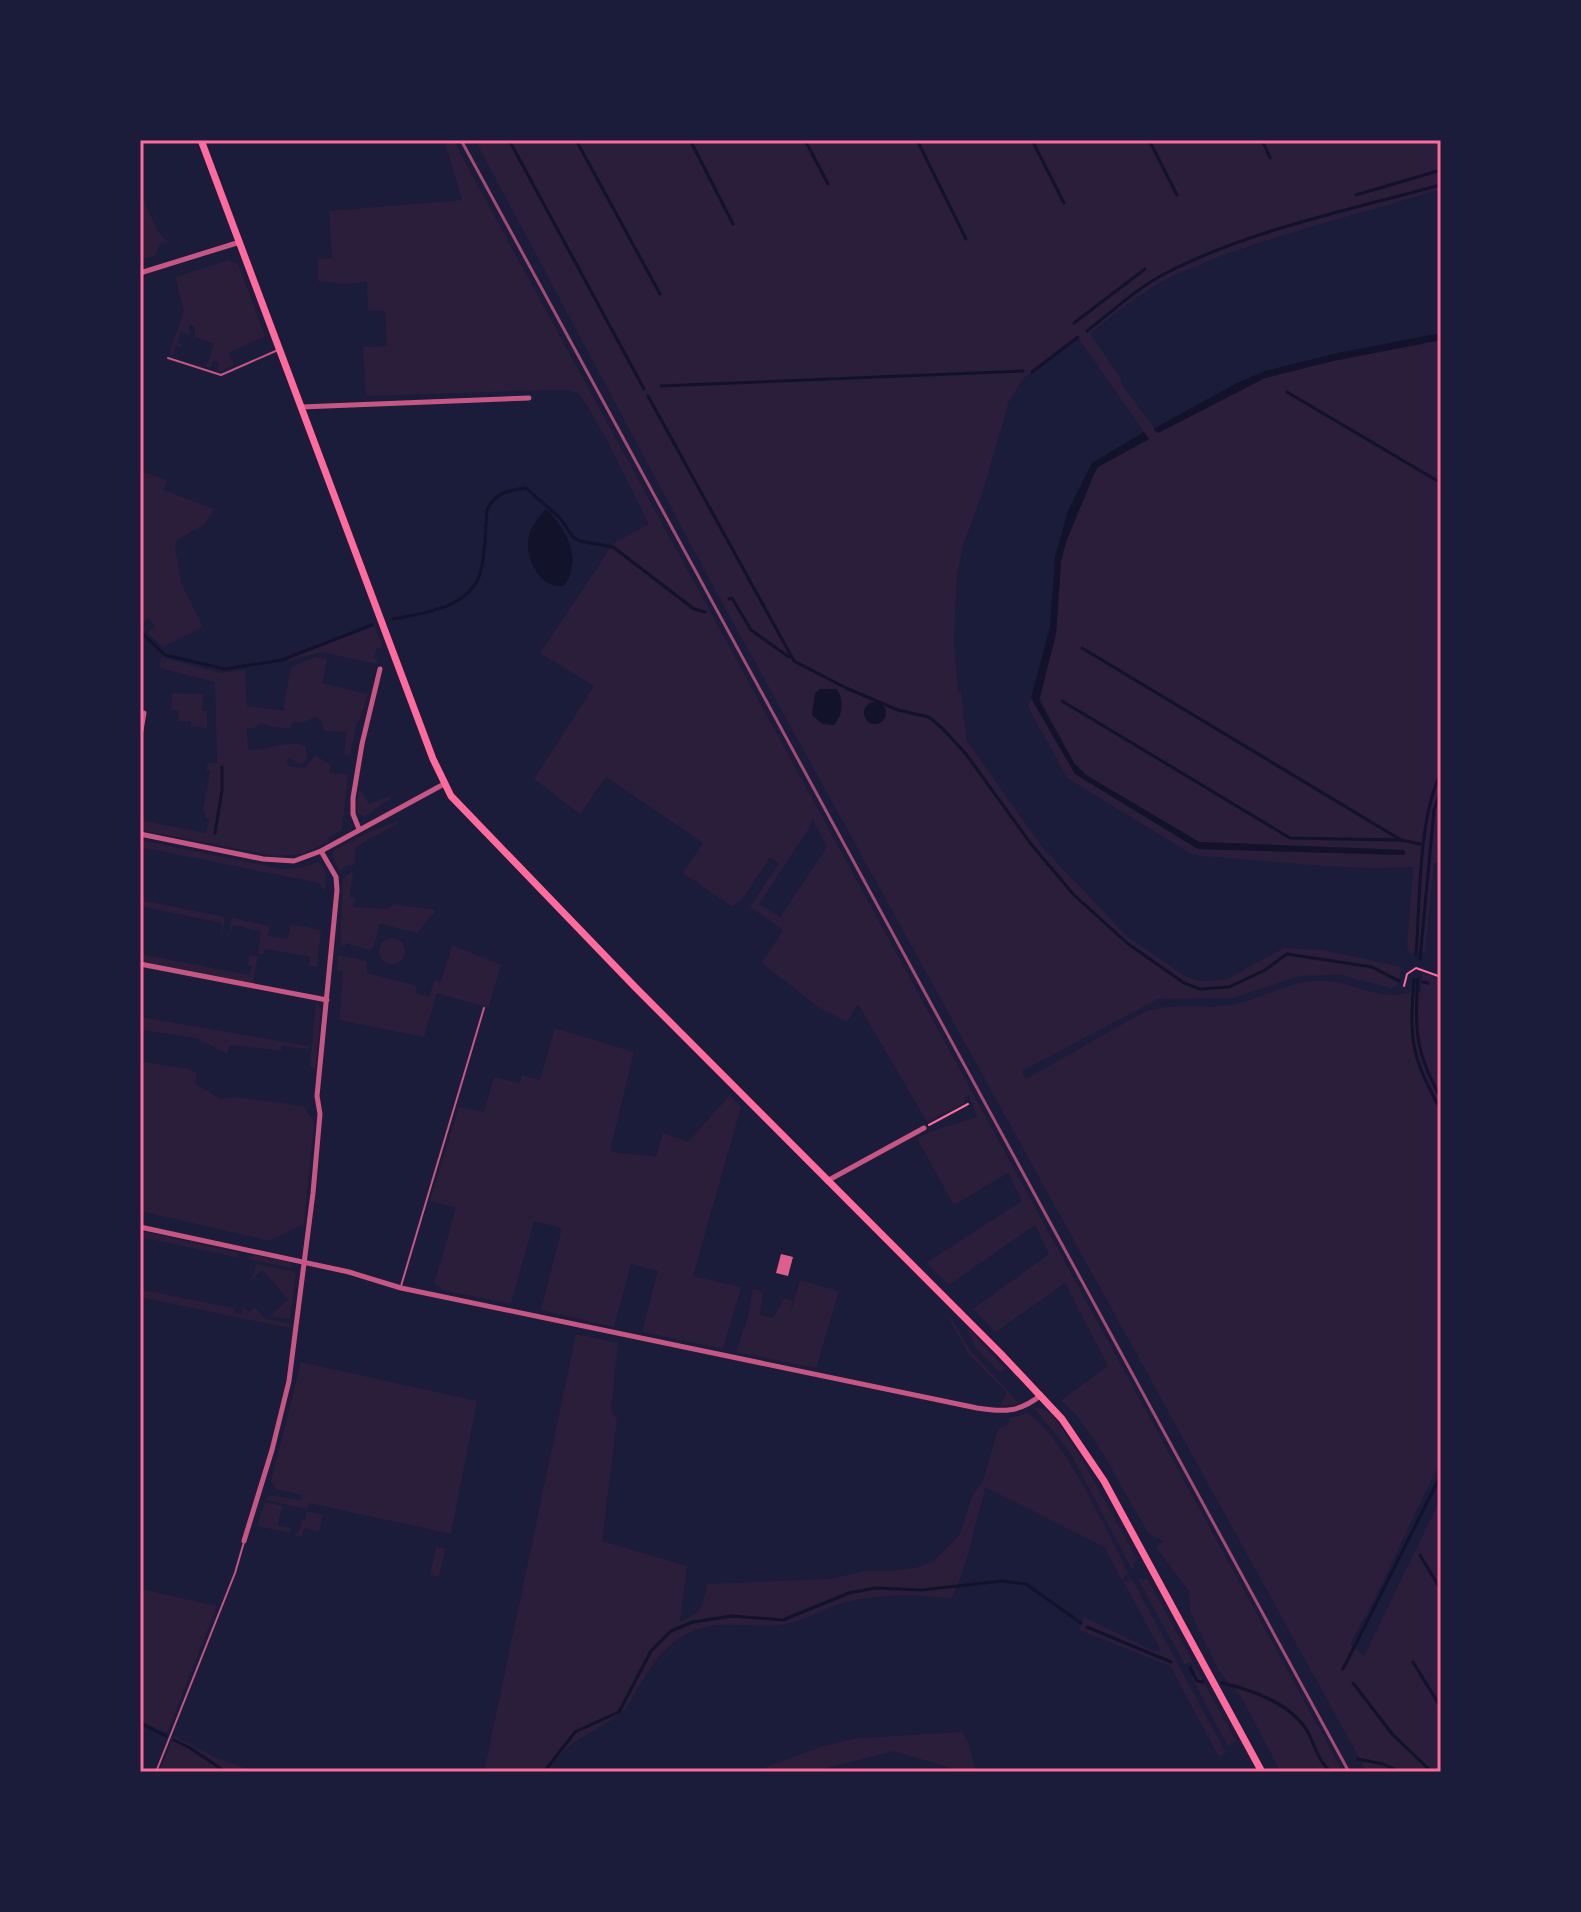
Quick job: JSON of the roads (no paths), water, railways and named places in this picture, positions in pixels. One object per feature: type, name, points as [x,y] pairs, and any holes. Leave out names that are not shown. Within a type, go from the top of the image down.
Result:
[{"type":"main road","points":[[201,140],[451,796],[1062,1419],[1104,1481],[1262,1772]]},
{"type":"street","points":[[140,273],[240,242]]},
{"type":"street","points":[[301,407],[529,398]]},
{"type":"street","points":[[359,829],[353,814],[353,798],[380,669]]},
{"type":"street","points":[[140,736],[144,713]]},
{"type":"street","points":[[140,834],[278,861],[297,860],[321,851],[444,784]]},
{"type":"street","points":[[244,1541],[274,1446],[288,1387],[305,1262],[320,1114],[317,1096],[337,885],[321,851]]},
{"type":"street","points":[[140,964],[327,1000]]},
{"type":"street","points":[[827,1181],[924,1128]]},
{"type":"street","points":[[140,1227],[305,1262],[401,1288],[996,1411],[1018,1410],[1041,1395]]},
{"type":"lane","points":[[168,358],[221,375],[279,349]]},
{"type":"lane","points":[[401,1288],[484,1008]]},
{"type":"lane","points":[[156,1772],[235,1573],[244,1541]]},
{"type":"waterway","points":[[509,140],[644,389]]},
{"type":"waterway","points":[[576,140],[660,294]]},
{"type":"waterway","points":[[690,140],[733,224]]},
{"type":"waterway","points":[[805,140],[828,184]]},
{"type":"waterway","points":[[917,140],[966,239]]},
{"type":"waterway","points":[[1032,140],[1064,203]]},
{"type":"waterway","points":[[1149,140],[1177,195]]},
{"type":"waterway","points":[[1262,140],[1270,158]]},
{"type":"waterway","points":[[1356,195],[1441,170]]},
{"type":"waterway","points":[[1087,331],[1145,286],[1198,258],[1300,222],[1440,185]]},
{"type":"waterway","points":[[1074,323],[1145,269]]},
{"type":"waterway","points":[[1032,372],[1078,337]]},
{"type":"waterway","points":[[661,386],[1023,371]]},
{"type":"waterway","points":[[1287,392],[1441,483]]},
{"type":"waterway","points":[[648,396],[794,661],[898,710],[929,717],[942,728],[966,754],[1031,844],[1074,895],[1127,943],[1184,983],[1200,989],[1229,987],[1265,970],[1287,954],[1372,967],[1399,981]]},
{"type":"waterway","points":[[393,619],[443,607],[466,595],[480,574],[490,504],[503,493],[526,488],[560,518],[573,537],[613,547],[694,609],[705,612]]},
{"type":"waterway","points":[[729,599],[732,598],[751,630],[789,657]]},
{"type":"waterway","points":[[140,631],[165,655],[225,669],[282,660],[372,625]]},
{"type":"waterway","points":[[1082,648],[1401,840],[1420,844]]},
{"type":"waterway","points":[[1062,701],[1290,838],[1400,840]]},
{"type":"waterway","points":[[215,833],[222,790],[222,767]]},
{"type":"waterway","points":[[1416,955],[1424,837],[1433,792],[1441,774]]},
{"type":"waterway","points":[[1420,959],[1434,810],[1441,790]]},
{"type":"waterway","points":[[1418,979],[1416,1013],[1419,1041],[1426,1068],[1441,1098]]},
{"type":"waterway","points":[[1414,980],[1414,1048],[1423,1076],[1441,1110]]},
{"type":"waterway","points":[[1423,982],[1428,983]]},
{"type":"waterway","points":[[1343,1669],[1441,1475]]},
{"type":"waterway","points":[[1420,1555],[1441,1590]]},
{"type":"waterway","points":[[544,1772],[575,1732],[619,1712],[651,1651],[671,1631],[693,1622],[732,1616],[783,1620],[849,1593],[875,1588],[921,1590],[1002,1581],[1026,1584],[1081,1623]]},
{"type":"waterway","points":[[1087,1627],[1171,1662]]},
{"type":"waterway","points":[[1413,1662],[1441,1708]]},
{"type":"waterway","points":[[1190,1668],[1197,1681],[1203,1682]]},
{"type":"waterway","points":[[1222,1683],[1245,1689],[1290,1711],[1306,1729],[1320,1758],[1332,1772]]},
{"type":"waterway","points":[[1353,1683],[1393,1735],[1432,1772]]},
{"type":"waterway","points":[[140,1723],[166,1736]]},
{"type":"waterway","points":[[174,1740],[226,1772]]},
{"type":"waterway","points":[[1358,1759],[1383,1764],[1401,1772]]},
{"type":"railway","points":[[461,140],[1349,1772]]}]
